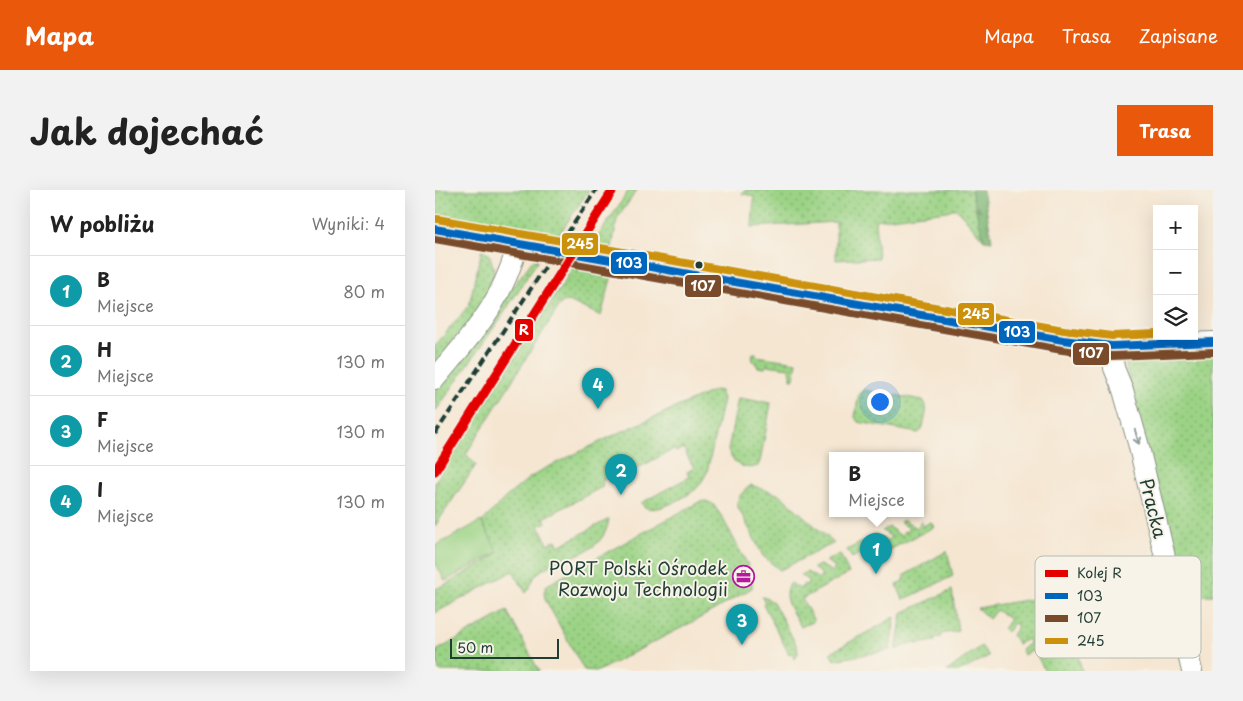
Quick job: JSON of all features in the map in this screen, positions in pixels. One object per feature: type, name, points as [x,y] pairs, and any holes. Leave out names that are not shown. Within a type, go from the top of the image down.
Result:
[{"type":"street","points":[[435,229],[1024,334],[1112,346],[1213,342]]},
{"type":"street","points":[[435,379],[485,319],[496,302],[511,270],[519,244]]},
{"type":"street","name":"Pracka","points":[[1112,346],[1114,368],[1123,390],[1139,443],[1165,556]]},
{"type":"street","name":"Pracka","points":[[1189,658],[1192,671]]},
{"type":"green space","points":[[435,190],[589,190],[554,242],[435,221]]},
{"type":"green space","points":[[629,190],[637,190],[617,219],[611,253],[589,250]]},
{"type":"green space","points":[[744,190],[971,190],[984,240],[956,208],[947,211],[875,220],[878,258],[836,260],[836,222],[752,227],[754,196],[742,194]]},
{"type":"green space","points":[[971,190],[983,190],[992,241],[984,240]]},
{"type":"green space","points":[[482,249],[490,256],[494,270],[489,301],[435,371],[435,346],[469,305]]},
{"type":"green space","points":[[533,260],[538,260],[500,319],[435,412],[435,390]]},
{"type":"green space","points":[[574,266],[612,275],[601,316],[571,302],[561,303],[466,454],[476,465],[435,526],[435,482]]},
{"type":"green space","points":[[753,353],[756,353],[756,356],[797,362],[794,379],[791,379],[789,368],[767,365],[765,368],[758,367],[752,359]]},
{"type":"green space","points":[[1213,355],[1213,595],[1201,595],[1201,556],[1171,556],[1126,367],[1128,359]]},
{"type":"green space","points":[[715,390],[720,391],[723,399],[707,472],[696,489],[684,497],[659,508],[652,509],[645,507],[641,503],[689,477],[687,472],[694,468],[683,448],[676,452],[674,449],[617,479],[611,476],[603,480],[602,487],[544,518],[546,522],[539,526],[548,544],[556,540],[559,546],[609,519],[605,532],[599,542],[580,554],[558,562],[538,573],[526,593],[513,571],[435,613],[435,589],[447,584],[498,553],[482,522],[505,498],[528,479],[542,470],[612,436]]},
{"type":"green space","points":[[865,390],[923,400],[926,411],[922,430],[918,433],[858,422],[855,417],[859,393]]},
{"type":"green space","points":[[738,398],[771,403],[758,466],[748,468],[739,465],[728,450]]},
{"type":"green space","points":[[751,485],[780,495],[834,543],[780,570],[763,556],[737,505],[740,496]]},
{"type":"green space","points":[[706,501],[713,504],[722,517],[752,573],[752,588],[702,617],[598,671],[584,670],[545,599],[544,592],[547,585],[699,502]]},
{"type":"green space","points":[[904,520],[917,528],[921,521],[923,526],[931,522],[934,527],[866,562],[861,553],[852,558],[847,550],[864,541],[875,549],[883,545],[872,536],[875,534],[888,541],[891,537],[882,531],[889,527],[901,536],[909,528],[900,522]]},
{"type":"green space","points":[[481,521],[498,552],[445,581],[435,562],[435,546]]},
{"type":"green space","points":[[947,551],[953,576],[903,600],[897,585],[905,579],[903,576]]},
{"type":"green space","points":[[840,554],[849,573],[802,599],[814,621],[801,627],[789,605],[786,594],[787,588],[791,583],[800,589],[804,584],[807,585],[809,580],[800,575],[807,572],[819,579],[822,574],[813,568],[820,565],[833,572],[835,567],[826,561]]},
{"type":"green space","points":[[952,590],[958,631],[941,634],[941,637],[935,638],[935,641],[916,644],[914,642],[896,650],[902,613]]},
{"type":"green space","points":[[762,597],[773,602],[797,646],[798,653],[795,659],[792,653],[789,654],[763,604],[765,603]]},
{"type":"green space","points":[[1035,599],[1035,652],[1034,650],[1024,655],[1021,649],[1030,644],[1028,639],[1018,644],[1012,635],[1018,626],[1014,623],[1007,632],[1003,629],[1010,619],[996,610],[989,619],[977,608]]},
{"type":"green space","points":[[507,611],[539,671],[439,671],[436,651]]},
{"type":"green space","points":[[895,617],[890,650],[834,660],[830,653]]},
{"type":"green space","points":[[981,646],[989,656],[961,671],[947,671]]},
{"type":"green space","points":[[1038,658],[1079,658],[1082,671],[1045,671]]},
{"type":"railway","points":[[435,434],[596,190]]},
{"type":"rail line","name":"R","points":[[435,471],[613,190]]},
{"type":"transit line","name":"245","points":[[437,219],[1064,330],[1112,336],[1153,334]]},
{"type":"transit line","name":"103","points":[[435,229],[1063,340],[1112,346],[1213,342]]},
{"type":"transit line","name":"107","points":[[435,239],[1062,350],[1112,356],[1213,352]]},
{"type":"place","name":"I","points":[[598,409]]},
{"type":"place","name":"H","points":[[621,495]]},
{"type":"place","name":"B","points":[[876,574]]},
{"type":"place","name":"PORT Polski Ośrodek Rozwoju Technologii","points":[[744,577]]},
{"type":"place","name":"F","points":[[742,645]]}]
